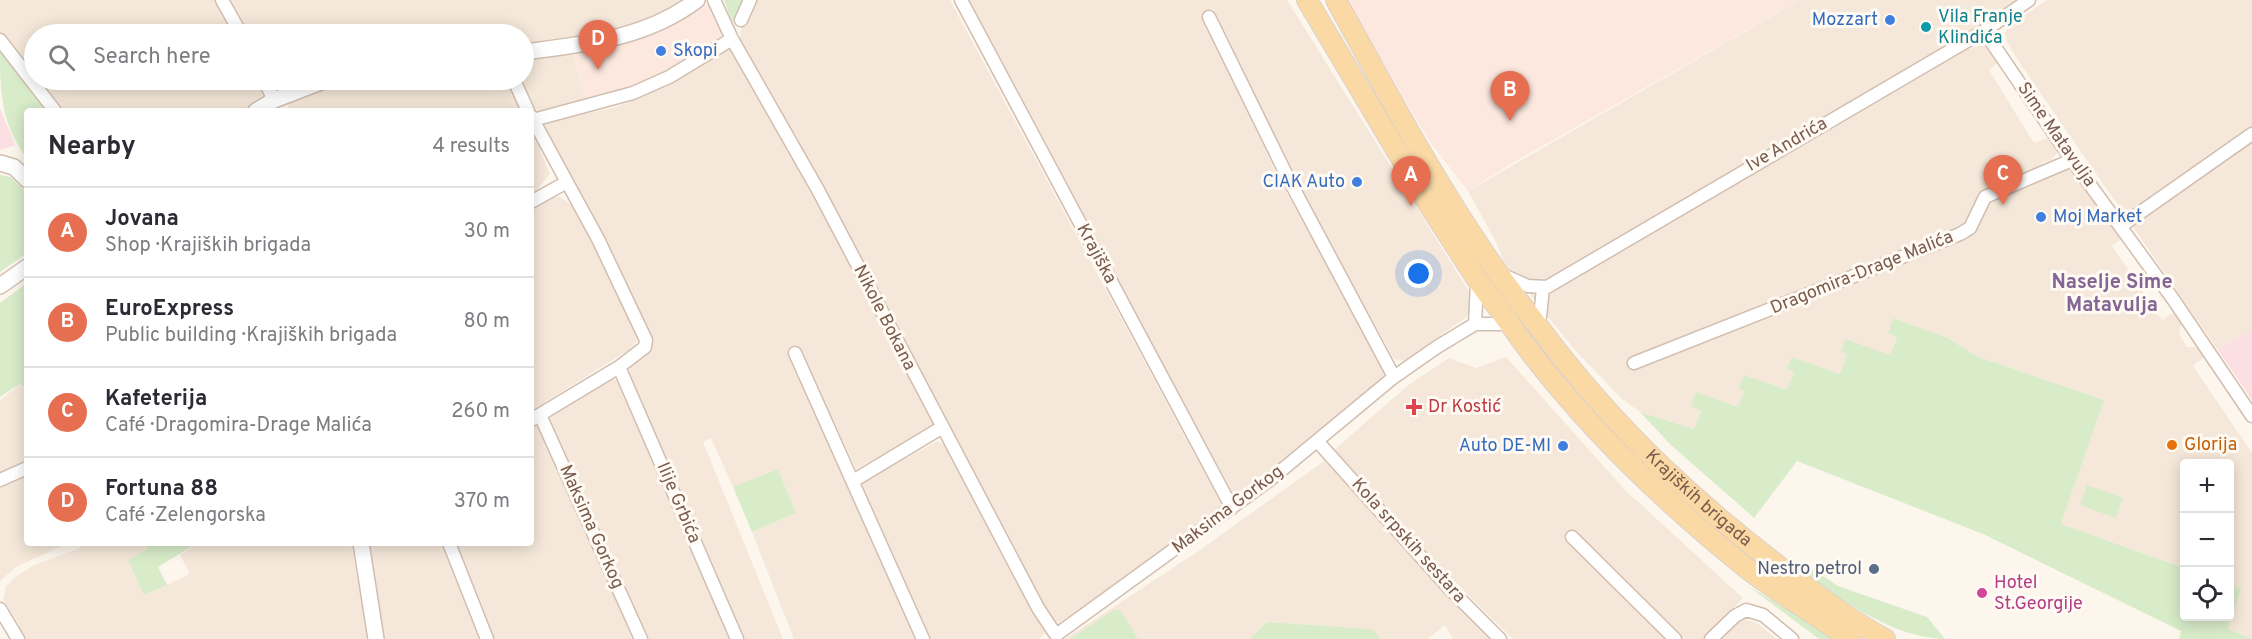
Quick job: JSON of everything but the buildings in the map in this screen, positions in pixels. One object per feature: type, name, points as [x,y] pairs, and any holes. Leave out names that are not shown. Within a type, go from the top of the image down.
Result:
[{"type":"main road","name":"Krajiških brigada","points":[[1306,0],[1424,197],[1476,278],[1574,408],[1677,510],[1746,567],[1850,639]]},
{"type":"main road","name":"Krajiških brigada","points":[[1336,0],[1404,121],[1501,275],[1590,393],[1641,448],[1689,494],[1775,565],[1832,606],[1885,639]]},
{"type":"street","points":[[222,0],[235,24]]},
{"type":"street","points":[[534,51],[600,42],[640,31],[669,19],[697,0]]},
{"type":"street","name":"Nikole Bokana","points":[[714,0],[732,39],[818,189],[941,428],[1038,608],[1056,635]]},
{"type":"street","points":[[741,20],[750,0]]},
{"type":"street","name":"Krajiška","points":[[961,0],[1232,508]]},
{"type":"street","name":"Ive Andrića","points":[[1543,288],[1984,31],[2029,0]]},
{"type":"street","points":[[1209,17],[1288,178],[1394,377]]},
{"type":"street","name":"Sime Matavulja","points":[[1984,31],[2252,416]]},
{"type":"street","points":[[534,115],[633,93],[669,77],[732,39]]},
{"type":"street","points":[[0,40],[24,71]]},
{"type":"street","points":[[39,90],[53,108]]},
{"type":"street","points":[[269,90],[274,100]]},
{"type":"street","points":[[261,108],[300,90]]},
{"type":"street","points":[[519,90],[527,108]]},
{"type":"street","points":[[534,122],[565,183],[598,239],[646,340],[645,347],[619,367],[535,418]]},
{"type":"street","points":[[2121,226],[2252,134]]},
{"type":"street","name":"Dragomira-Drage Malića","points":[[1634,363],[1960,234],[1970,228],[1984,196],[2072,160]]},
{"type":"street","points":[[0,163],[14,167],[24,177]]},
{"type":"street","points":[[534,200],[565,183]]},
{"type":"street","points":[[0,286],[24,269]]},
{"type":"street","points":[[1501,275],[1528,286],[1543,288],[1540,325]]},
{"type":"street","points":[[1476,278],[1478,296],[1475,324],[1502,324],[1515,332]]},
{"type":"street","name":"Maksima Gorkog","points":[[1056,635],[1232,508],[1318,442],[1394,377],[1475,324]]},
{"type":"street","points":[[795,353],[923,639]]},
{"type":"street","name":"Ilije Grbića","points":[[619,367],[737,639]]},
{"type":"street","name":"Maksima Gorkog","points":[[535,418],[641,639]]},
{"type":"street","points":[[853,481],[941,428]]},
{"type":"street","name":"Kola srpskih sestara","points":[[1318,442],[1449,588],[1500,639]]},
{"type":"street","points":[[0,480],[24,469]]},
{"type":"street","points":[[1572,537],[1675,639]]},
{"type":"street","points":[[362,546],[376,639]]},
{"type":"street","points":[[450,546],[487,639]]},
{"type":"street","points":[[0,609],[18,639]]},
{"type":"street","points":[[1711,639],[1734,615],[1746,610],[1762,615],[1792,639]]},
{"type":"shaded area","points":[[0,0],[215,0],[228,24],[24,24],[24,64],[0,32]]},
{"type":"shaded area","points":[[227,0],[682,0],[634,25],[563,40],[534,43],[534,24],[240,24]]},
{"type":"shaded area","points":[[755,0],[950,0],[1221,504],[1221,511],[1059,623],[1051,618],[740,40],[741,28]]},
{"type":"shaded area","points":[[966,0],[1287,0],[1470,293],[1472,309],[1469,315],[1404,361],[1394,359],[1295,180],[1212,9],[1202,15],[1280,181],[1386,370],[1381,380],[1239,495],[1234,495]]},
{"type":"shaded area","points":[[1350,0],[1800,0],[1509,165],[1468,191],[1429,141],[1355,15]]},
{"type":"shaded area","points":[[1800,0],[2022,0],[1963,40],[1969,49],[1981,45],[1992,48],[1998,63],[1989,70],[2034,143],[2052,136],[2056,142],[2057,153],[2051,160],[2041,163],[2045,176],[2065,169],[2078,174],[2121,233],[2120,240],[2112,246],[2162,320],[2171,314],[2176,315],[2181,324],[2179,334],[2187,347],[2197,347],[2203,353],[2203,358],[2193,366],[2252,453],[2252,639],[2179,639],[2219,621],[2234,621],[2234,459],[2180,459],[2180,567],[2061,524],[2104,400],[1976,356],[1948,338],[1893,318],[1888,333],[1897,336],[1890,355],[1847,354],[1840,374],[1792,357],[1794,372],[1787,391],[1744,391],[1738,407],[1696,392],[1701,410],[1694,429],[1640,412],[1621,398],[1574,349],[1504,262],[1496,242],[1468,191]]},
{"type":"shaded area","points":[[2047,0],[2252,0],[2252,329],[2218,350],[2006,40],[2005,33],[2009,26]]},
{"type":"shaded area","points":[[707,5],[713,8],[722,30],[720,42],[667,73],[630,88],[586,101],[573,54],[633,42],[658,33]]},
{"type":"shaded area","points":[[728,47],[733,51],[866,291],[935,426],[856,469],[799,349],[918,639],[794,639],[752,532],[796,513],[778,469],[733,487],[711,438],[703,442],[783,639],[741,639],[628,374],[631,365],[649,349],[652,343],[651,336],[595,218],[562,166],[544,127],[549,122],[616,107],[643,97]]},
{"type":"shaded area","points":[[573,54],[586,101],[543,111],[534,108],[526,90],[534,90],[534,60]]},
{"type":"shaded area","points":[[44,90],[264,90],[260,100],[248,108],[59,108]]},
{"type":"shaded area","points":[[321,90],[514,90],[522,108],[289,108],[288,102]]},
{"type":"shaded area","points":[[0,108],[15,145],[0,150]]},
{"type":"shaded area","points":[[534,135],[550,174],[534,193]]},
{"type":"shaded area","points":[[553,197],[560,197],[573,206],[638,335],[637,341],[630,349],[534,409],[534,208]]},
{"type":"shaded area","points":[[2252,329],[2252,400],[2218,350]]},
{"type":"shaded area","points":[[1506,357],[1625,490],[1743,598],[1705,639],[1681,639],[1566,539],[1668,639],[1513,639],[1431,558],[1333,451],[1407,386],[1449,358],[1476,368]]},
{"type":"shaded area","points":[[610,379],[616,380],[622,386],[732,639],[648,639],[547,420],[547,416]]},
{"type":"shaded area","points":[[20,384],[24,386],[24,468],[0,478],[0,400]]},
{"type":"shaded area","points":[[534,426],[539,427],[635,639],[491,639],[455,546],[534,546]]},
{"type":"shaded area","points":[[938,441],[945,446],[1046,633],[1038,639],[930,639],[861,485],[862,482]]},
{"type":"shaded area","points":[[1324,461],[1497,639],[1453,639],[1445,625],[1428,639],[1381,639],[1371,629],[1267,622],[1250,639],[1065,639],[1203,548]]},
{"type":"shaded area","points":[[24,472],[24,546],[62,546],[16,567],[0,581],[0,483]]},
{"type":"shaded area","points":[[79,546],[146,546],[145,595],[190,574],[180,555],[193,546],[352,546],[368,639],[23,639],[19,625],[3,599],[6,587],[14,578],[34,565],[80,548]]},
{"type":"shaded area","points":[[368,546],[444,546],[481,639],[383,639]]},
{"type":"shaded area","points":[[1743,619],[1757,623],[1777,639],[1719,639]]},
{"type":"green space","points":[[724,0],[745,0],[732,22]]},
{"type":"green space","points":[[0,46],[24,77],[24,90],[35,90],[49,108],[24,108],[24,154],[11,132],[3,105]]},
{"type":"green space","points":[[0,175],[10,177],[24,190],[24,255],[0,272]]},
{"type":"green space","points":[[24,285],[24,386],[20,384],[0,397],[0,303]]},
{"type":"green space","points":[[1893,318],[1948,338],[1976,356],[2104,400],[2061,524],[2180,567],[2180,621],[2231,621],[2228,629],[2252,639],[2179,639],[2181,631],[1983,534],[1797,461],[1754,518],[1670,444],[1640,412],[1694,429],[1701,411],[1691,406],[1696,392],[1738,407],[1744,391],[1739,389],[1744,375],[1787,390],[1794,372],[1787,369],[1792,357],[1840,374],[1847,354],[1841,352],[1845,339],[1890,355],[1897,337],[1888,333]]},
{"type":"green space","points":[[1533,330],[1812,598],[1785,586],[1760,569],[1665,484],[1571,386],[1528,332]]},
{"type":"green space","points":[[778,469],[796,513],[752,532],[733,487]]},
{"type":"green space","points":[[2087,485],[2123,498],[2116,518],[2080,505]]},
{"type":"green space","points":[[146,546],[192,546],[158,567],[167,585],[144,595],[128,560],[147,549]]},
{"type":"green space","points":[[1798,563],[1807,565],[1838,586],[1927,617],[1945,639],[1924,637],[1885,624],[1830,592],[1796,568]]},
{"type":"green space","points":[[1747,585],[1835,639],[1819,639]]},
{"type":"green space","points":[[2234,586],[2241,589],[2234,611]]},
{"type":"green space","points":[[1115,609],[1121,611],[1138,639],[1070,639]]},
{"type":"green space","points":[[1267,622],[1372,629],[1381,639],[1250,639]]},
{"type":"place","name":"Mozzart","points":[[1890,20]]},
{"type":"place","name":"Vila Franje Klindića","points":[[1926,27]]},
{"type":"place","name":"Skopi","points":[[661,51]]},
{"type":"place","name":"Fortuna 88","points":[[598,70]]},
{"type":"place","name":"EuroExpress","points":[[1510,121]]},
{"type":"place","name":"CIAK Auto","points":[[1357,182]]},
{"type":"place","name":"Kafeterija","points":[[2003,205]]},
{"type":"place","name":"Jovana","points":[[1411,206]]},
{"type":"place","name":"Moj Market","points":[[2041,217]]},
{"type":"place","name":"Dr Kostić","points":[[1414,407]]},
{"type":"place","name":"Glorija","points":[[2172,445]]},
{"type":"place","name":"Auto DE-MI","points":[[1563,446]]},
{"type":"place","name":"Nestro petrol","points":[[1874,569]]},
{"type":"place","name":"Hotel St.Georgije","points":[[1982,593]]},
{"type":"district","name":"Naselje Sime Matavulja","points":[[2112,294]]}]
